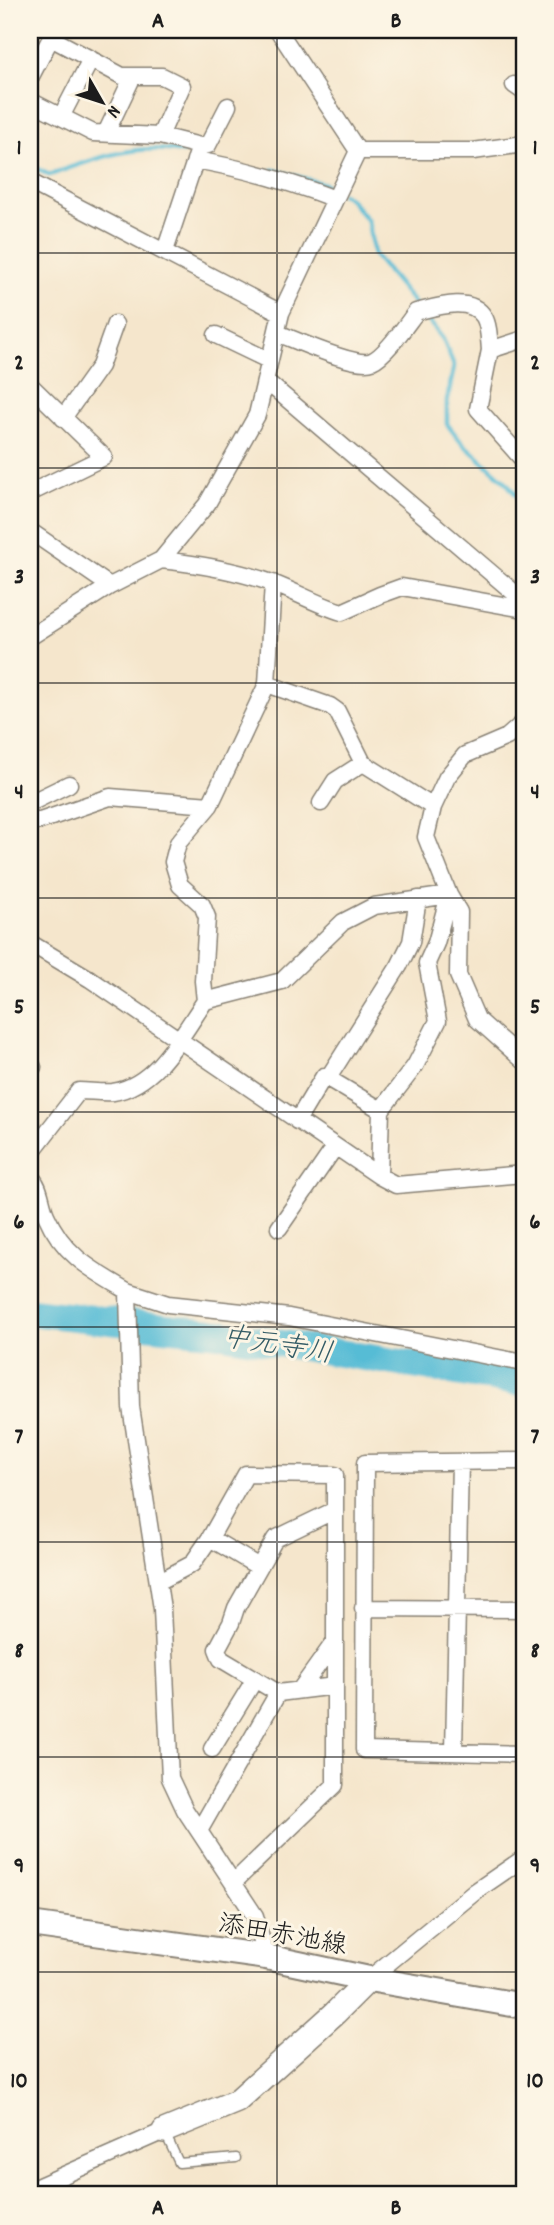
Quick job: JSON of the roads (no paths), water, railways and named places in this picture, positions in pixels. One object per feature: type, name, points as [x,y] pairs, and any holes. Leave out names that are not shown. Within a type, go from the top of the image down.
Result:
[{"type":"main road","name":"添田赤池線","points":[[30,1924],[266,1957],[369,1979],[524,2006]]},
{"type":"main road","points":[[164,2130],[237,2101],[369,1979]]},
{"type":"street","points":[[278,30],[358,151]]},
{"type":"street","points":[[30,78],[53,34],[90,59],[122,76],[162,76],[182,86],[160,135]]},
{"type":"street","points":[[61,117],[90,59]]},
{"type":"street","points":[[106,133],[133,76]]},
{"type":"street","points":[[30,101],[93,133],[160,135],[216,164],[304,187],[335,199]]},
{"type":"street","points":[[165,251],[197,153],[208,145],[228,106]]},
{"type":"street","points":[[358,151],[473,151],[524,144]]},
{"type":"street","points":[[30,637],[110,586],[161,560],[207,504],[257,415],[281,313],[358,151]]},
{"type":"street","points":[[30,182],[281,313]]},
{"type":"street","points":[[277,333],[355,363],[370,363],[380,356],[416,312],[467,304],[477,309],[485,319],[490,350],[478,409],[524,461]]},
{"type":"street","points":[[63,418],[100,366],[115,324]]},
{"type":"street","points":[[216,335],[268,360]]},
{"type":"street","points":[[490,350],[524,339]]},
{"type":"street","points":[[266,381],[524,601]]},
{"type":"street","points":[[30,385],[104,457],[30,493]]},
{"type":"street","points":[[30,531],[110,586]]},
{"type":"street","points":[[161,560],[208,565],[272,583],[326,608],[342,612],[402,587],[524,609]]},
{"type":"street","points":[[205,1002],[202,981],[207,917],[202,905],[180,885],[173,862],[178,843],[210,804],[267,684],[272,583]]},
{"type":"street","points":[[267,684],[337,710],[363,763],[433,807]]},
{"type":"street","points":[[524,722],[507,737],[465,755],[447,776],[433,807],[426,837],[449,895],[459,912],[458,975],[477,1019],[524,1061]]},
{"type":"street","points":[[321,803],[335,781],[363,763]]},
{"type":"street","points":[[30,803],[69,784]]},
{"type":"street","points":[[30,821],[40,821],[110,797],[210,804]]},
{"type":"street","points":[[30,1154],[79,1091],[113,1091],[132,1085],[156,1069],[205,1002],[282,981],[343,922],[374,906],[449,895]]},
{"type":"street","points":[[379,1176],[381,1110],[415,1066],[438,1021],[427,963],[436,943],[449,895]]},
{"type":"street","points":[[328,1078],[405,954],[411,942],[418,899]]},
{"type":"street","points":[[30,943],[90,979],[335,1147],[396,1185],[524,1174]]},
{"type":"street","points":[[298,1121],[324,1076],[381,1110]]},
{"type":"street","points":[[279,1228],[335,1147]]},
{"type":"street","points":[[30,1176],[37,1183],[46,1213],[61,1243],[128,1298],[289,1317],[524,1363]]},
{"type":"street","points":[[128,1298],[131,1407],[162,1609],[170,1778],[185,1810],[255,1916],[266,1957]]},
{"type":"street","points":[[524,1461],[365,1463],[363,1608],[364,1750],[524,1754]]},
{"type":"street","points":[[454,1752],[460,1462]]},
{"type":"street","points":[[158,1582],[192,1564],[246,1474],[335,1475],[335,1784],[234,1882]]},
{"type":"street","points":[[364,1689],[278,1693],[221,1659],[217,1649],[236,1608],[275,1539],[335,1506],[365,1502]]},
{"type":"street","points":[[210,1538],[259,1567]]},
{"type":"street","points":[[363,1608],[524,1608]]},
{"type":"street","points":[[300,1690],[335,1642]]},
{"type":"street","points":[[212,1749],[255,1679]]},
{"type":"street","points":[[199,1831],[278,1693]]},
{"type":"street","points":[[369,1979],[476,1891],[524,1858]]},
{"type":"street","points":[[30,2190],[164,2130]]},
{"type":"lane","points":[[164,2130],[179,2163],[236,2158]]},
{"type":"waterway","points":[[30,165],[49,175],[98,158],[131,151],[148,149],[183,152]]},
{"type":"waterway","points":[[273,170],[324,184],[335,190]]},
{"type":"waterway","points":[[342,194],[350,199],[368,221],[374,255],[419,309]]},
{"type":"waterway","points":[[424,315],[443,339],[454,366],[447,401],[447,424],[461,442],[506,482],[524,505]]},
{"type":"waterway","name":"中元寺川","points":[[30,1312],[210,1332],[524,1383]]}]
